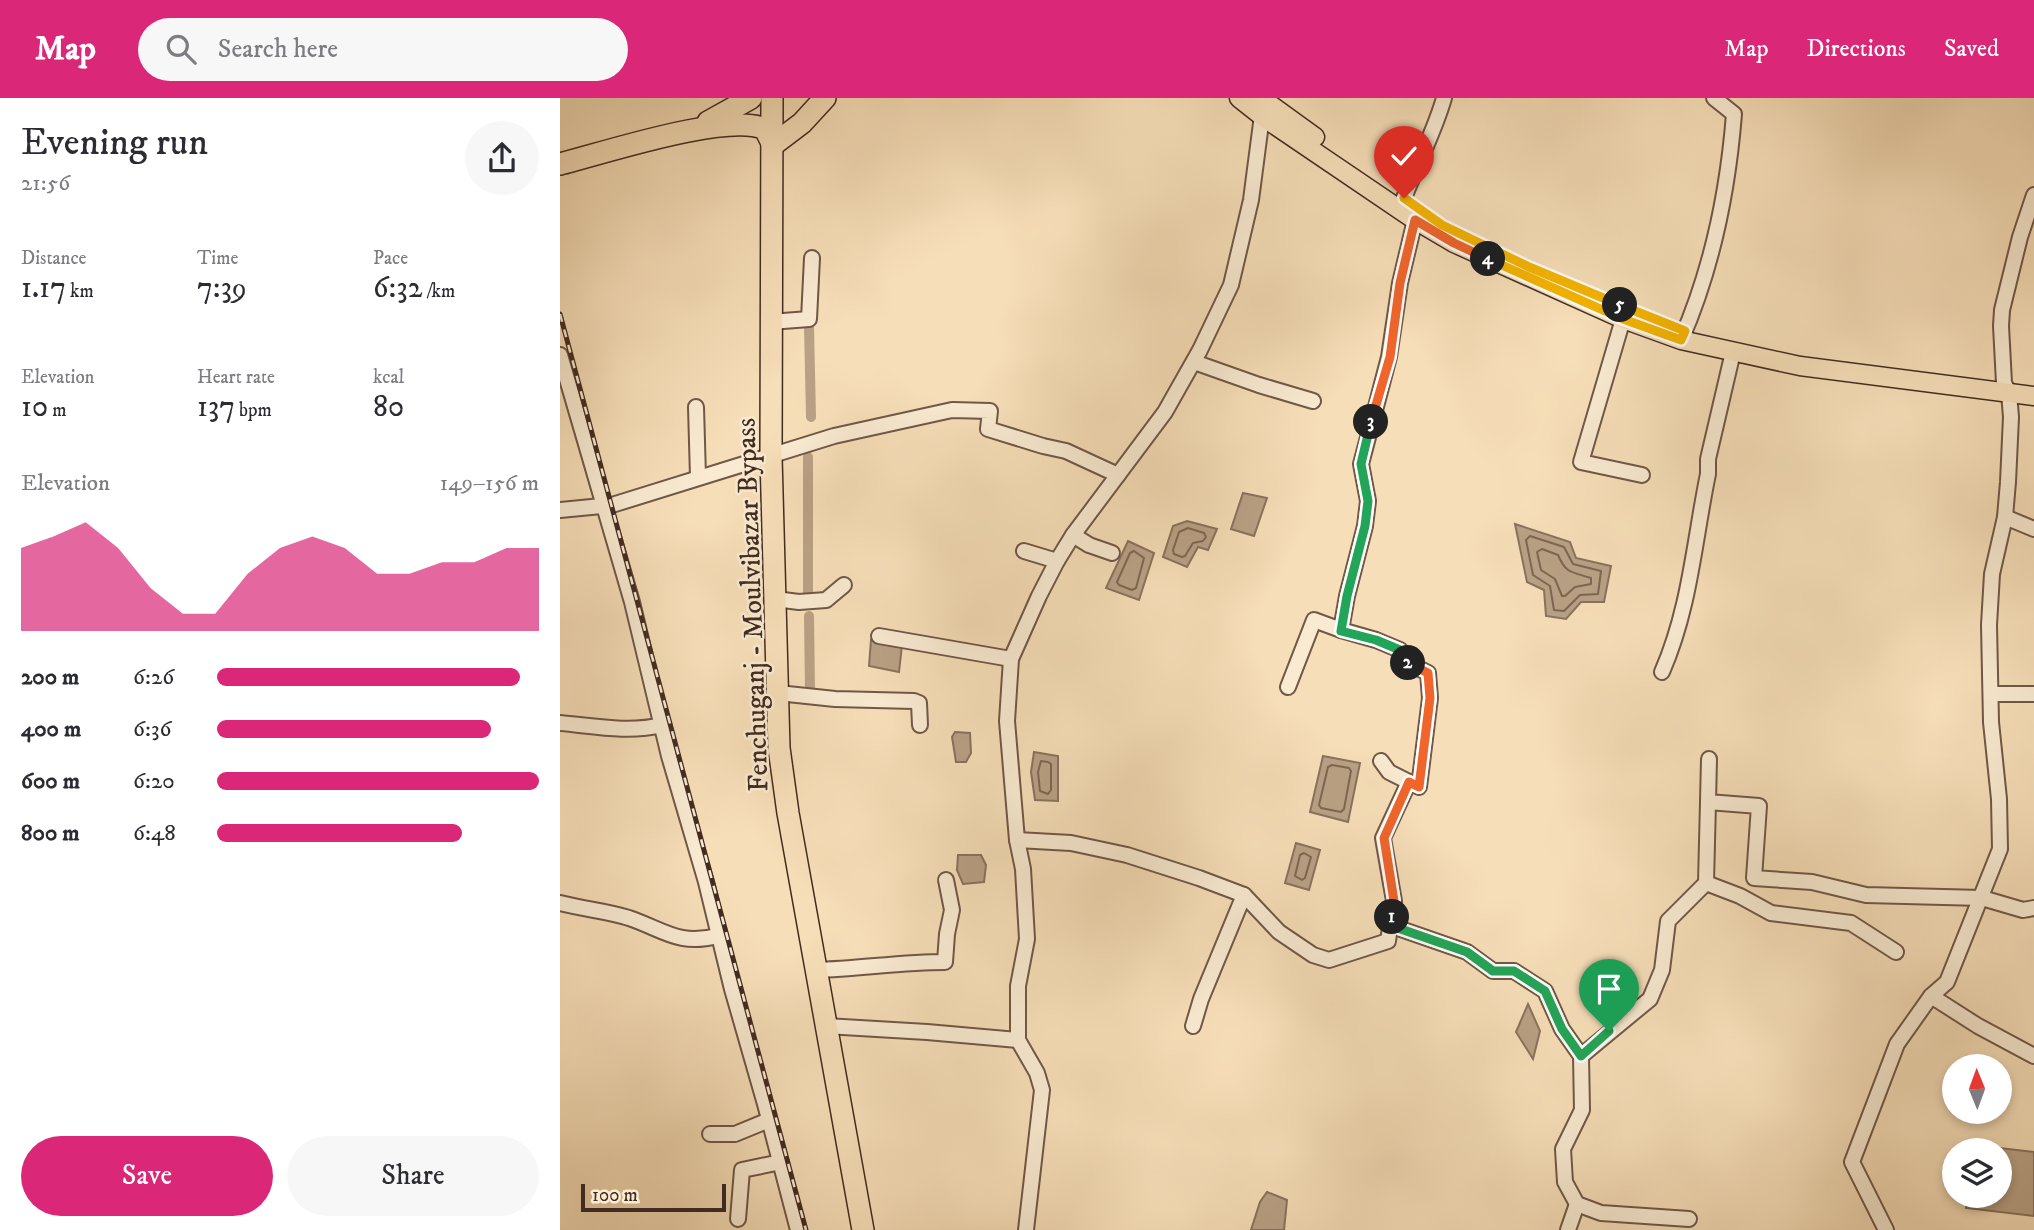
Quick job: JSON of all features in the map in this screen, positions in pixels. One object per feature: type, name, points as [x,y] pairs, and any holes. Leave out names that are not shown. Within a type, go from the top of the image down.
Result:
[{"type":"highway","points":[[693,130],[751,98]]},
{"type":"highway","name":"Fenchuganj - Moulvibazar Bypass","points":[[772,98],[771,457],[779,748],[788,813],[863,1230]]},
{"type":"highway","points":[[560,164],[693,130],[745,123],[765,129],[773,145],[802,123],[825,98]]},
{"type":"main road","points":[[1239,98],[1263,103],[1442,225],[1683,335],[1804,358],[2006,388],[2034,396]]},
{"type":"main road","points":[[1263,103],[1415,220],[1454,243],[1623,319],[1733,352],[1800,366],[2006,388],[2034,387]]},
{"type":"street","points":[[1404,198],[1434,131],[1444,98]]},
{"type":"street","points":[[1683,335],[1702,288],[1730,163],[1734,114],[1714,98]]},
{"type":"street","points":[[1026,1230],[1042,1090],[1037,1073],[1018,1040],[1018,986],[1027,939],[1023,869],[1017,840],[1007,721],[1011,659],[1039,596],[1073,535],[1165,412],[1194,362],[1231,285],[1251,200],[1263,103]]},
{"type":"street","points":[[1886,1230],[1852,1162],[1897,1044],[1931,996],[1947,982],[2000,849],[1989,625],[1992,574],[2005,517],[2011,417],[2006,388],[2002,310],[2020,237],[2034,195]]},
{"type":"street","points":[[1341,631],[1365,526],[1368,501],[1361,464],[1390,357],[1400,283],[1415,220]]},
{"type":"street","points":[[770,322],[809,319],[812,258]]},
{"type":"street","points":[[1623,319],[1581,462],[1642,475]]},
{"type":"street","points":[[1662,672],[1683,615],[1709,474],[1708,460],[1733,352]]},
{"type":"street","points":[[560,355],[566,394],[632,602],[662,725],[798,1230]]},
{"type":"street","points":[[1194,362],[1314,401]]},
{"type":"street","points":[[696,407],[698,477]]},
{"type":"street","points":[[560,510],[603,507],[834,436],[952,410],[990,411],[988,429],[1066,451],[1118,475]]},
{"type":"street","points":[[2005,517],[2034,529]]},
{"type":"street","points":[[1073,535],[1089,545],[1112,553]]},
{"type":"street","points":[[1024,551],[1058,561]]},
{"type":"street","points":[[775,599],[799,602],[826,600],[844,585]]},
{"type":"street","points":[[1288,687],[1314,620],[1400,650],[1406,662],[1428,673],[1430,698],[1419,787],[1389,772],[1381,761]]},
{"type":"street","points":[[879,636],[1011,659]]},
{"type":"street","points":[[778,693],[835,699],[914,701],[919,703],[920,725]]},
{"type":"street","points":[[1991,694],[2034,694]]},
{"type":"street","points":[[560,723],[620,729],[646,729],[662,725]]},
{"type":"street","points":[[1581,1056],[1650,999],[1662,970],[1668,921],[1706,883],[1709,759]]},
{"type":"street","points":[[1017,840],[1071,843],[1127,855],[1244,895],[1279,932],[1313,955],[1329,960],[1388,941],[1394,901],[1384,838],[1409,782]]},
{"type":"street","points":[[1708,802],[1759,806],[1754,878],[1812,882],[1866,895],[1982,898],[2023,910],[2034,908]]},
{"type":"street","points":[[816,970],[902,962],[945,962],[952,910],[946,880]]},
{"type":"street","points":[[1706,883],[1740,896],[1772,913],[1851,923],[1896,952]]},
{"type":"street","points":[[1193,1026],[1201,999],[1244,895]]},
{"type":"street","points":[[560,903],[628,918],[685,940],[704,940],[718,936]]},
{"type":"street","points":[[1392,926],[1467,952],[1493,971],[1514,971],[1545,991],[1562,1029],[1581,1056],[1582,1110],[1563,1149],[1565,1182],[1577,1204],[1601,1213],[1689,1219]]},
{"type":"street","points":[[1931,996],[1978,1026],[2034,1056]]},
{"type":"street","points":[[826,1026],[1018,1040]]},
{"type":"street","points":[[710,1134],[735,1134],[769,1120]]},
{"type":"street","points":[[738,1219],[741,1171],[781,1162]]},
{"type":"street","points":[[1568,1230],[1577,1204]]},
{"type":"water","points":[[1243,493],[1267,498],[1254,536],[1231,529]]},
{"type":"water","points":[[1187,521],[1217,529],[1208,550],[1198,547],[1187,567],[1163,557],[1173,526]]},
{"type":"water","points":[[1515,524],[1570,542],[1576,558],[1611,566],[1604,602],[1581,602],[1566,619],[1546,616],[1544,590],[1527,582]]},
{"type":"water","points":[[1128,541],[1154,553],[1139,600],[1106,588]]},
{"type":"water","points":[[871,640],[902,645],[899,672],[869,666]]},
{"type":"water","points":[[955,732],[970,733],[971,753],[966,762],[956,762],[952,737]]},
{"type":"water","points":[[1034,752],[1058,756],[1058,801],[1035,800],[1031,772]]},
{"type":"water","points":[[1323,756],[1360,763],[1348,822],[1310,812]]},
{"type":"water","points":[[1296,843],[1320,850],[1309,890],[1285,883]]},
{"type":"water","points":[[958,855],[981,855],[986,865],[984,882],[963,884],[957,870]]},
{"type":"water","points":[[1528,1004],[1540,1031],[1533,1059],[1516,1032]]},
{"type":"water","points":[[2012,1149],[2034,1152],[2034,1216],[1966,1208],[2012,1208]]},
{"type":"water","points":[[1267,1192],[1287,1200],[1284,1230],[1251,1230],[1260,1202]]},
{"type":"waterway","points":[[809,327],[811,417]]},
{"type":"waterway","points":[[808,457],[808,596]]},
{"type":"waterway","points":[[809,616],[810,691]]},
{"type":"railway","points":[[560,314],[806,1230]]},
{"type":"route","points":[[1404,198],[1442,225],[1529,267],[1685,331],[1681,340],[1623,319],[1454,243],[1415,220],[1405,255],[1390,357],[1361,464],[1368,501],[1365,526],[1341,631],[1376,640],[1400,650],[1406,662],[1428,673],[1430,698],[1419,787],[1409,782],[1384,838],[1394,901],[1392,926],[1467,952],[1493,971],[1514,971],[1545,991],[1562,1029],[1581,1056],[1609,1031]]}]
